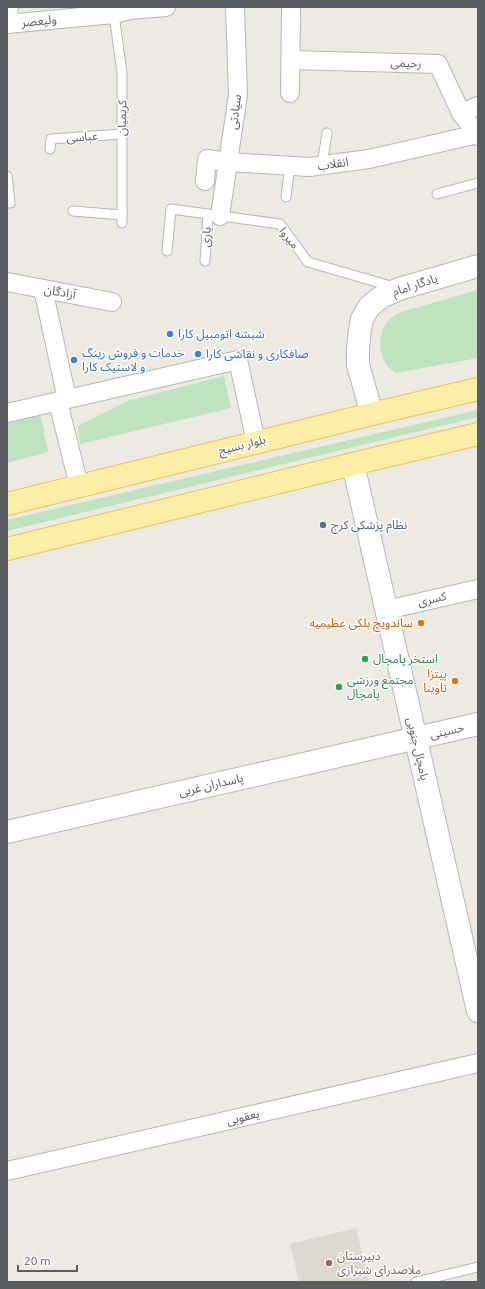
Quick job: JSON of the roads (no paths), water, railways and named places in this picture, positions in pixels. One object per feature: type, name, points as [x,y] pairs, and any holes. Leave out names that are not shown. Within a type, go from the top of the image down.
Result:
[{"type":"main road","name":"بلوار بسیج","points":[[7,504],[478,389]]},
{"type":"main road","points":[[7,549],[478,434]]},
{"type":"street","points":[[7,23],[8,7]]},
{"type":"street","name":"ولیعصر","points":[[7,23],[91,11],[125,11],[166,7]]},
{"type":"street","name":"سیادتی","points":[[214,215],[228,162],[238,95],[235,7]]},
{"type":"street","points":[[290,93],[291,7]]},
{"type":"street","name":"رحیمی","points":[[291,60],[438,64],[461,113],[478,135]]},
{"type":"street","points":[[461,113],[478,106]]},
{"type":"street","name":"انقلاب","points":[[205,181],[207,159],[228,162],[309,167],[369,158],[478,135]]},
{"type":"street","name":"یادگار امام","points":[[372,414],[358,365],[358,348],[362,319],[369,307],[381,297],[399,289],[478,266]]},
{"type":"street","name":"آزادگان","points":[[7,282],[112,302]]},
{"type":"street","points":[[43,289],[79,486]]},
{"type":"street","points":[[7,413],[238,360],[256,442]]},
{"type":"street","name":"پامچال جنوبی","points":[[352,464],[475,984],[478,1011]]},
{"type":"street","name":"کسری","points":[[386,610],[478,589]]},
{"type":"street","name":"حسینی","points":[[416,738],[478,724]]},
{"type":"street","name":"پاسداران غربی","points":[[7,832],[416,738]]},
{"type":"street","name":"یعقوبی","points":[[7,1171],[478,1063]]},
{"type":"lane","name":"کریمیان","points":[[73,211],[122,219],[122,73],[125,11]]},
{"type":"lane","points":[[322,165],[327,133]]},
{"type":"lane","name":"عباسی","points":[[50,149],[51,139],[122,134]]},
{"type":"lane","points":[[286,197],[290,166]]},
{"type":"lane","points":[[7,176],[10,203]]},
{"type":"lane","points":[[437,194],[478,183]]},
{"type":"lane","name":"میروا","points":[[167,251],[171,209],[280,224],[308,262],[399,289]]},
{"type":"lane","name":"یاری","points":[[205,261],[214,215]]},
{"type":"lane","points":[[416,1282],[478,1267]]},
{"type":"place","name":"شیشه اتومبیل کارا","points":[[170,334]]},
{"type":"place","name":"صافکاری و نقاشی کارا","points":[[198,354]]},
{"type":"place","name":"خدمات و فروش رینگ و لاستیک کارا","points":[[74,360]]},
{"type":"place","name":"نظام پزشکی کرج","points":[[323,525]]},
{"type":"place","name":"ساندویچ بلکی عظیمیه","points":[[421,623]]},
{"type":"place","name":"استخر پامچال","points":[[365,659]]},
{"type":"place","name":"پیتزا تاوینا","points":[[455,681]]},
{"type":"place","name":"مجتمع ورزشی پامچال","points":[[339,687]]},
{"type":"place","name":"دبیرستان ملاصدرای شیرازی","points":[[329,1263]]}]
